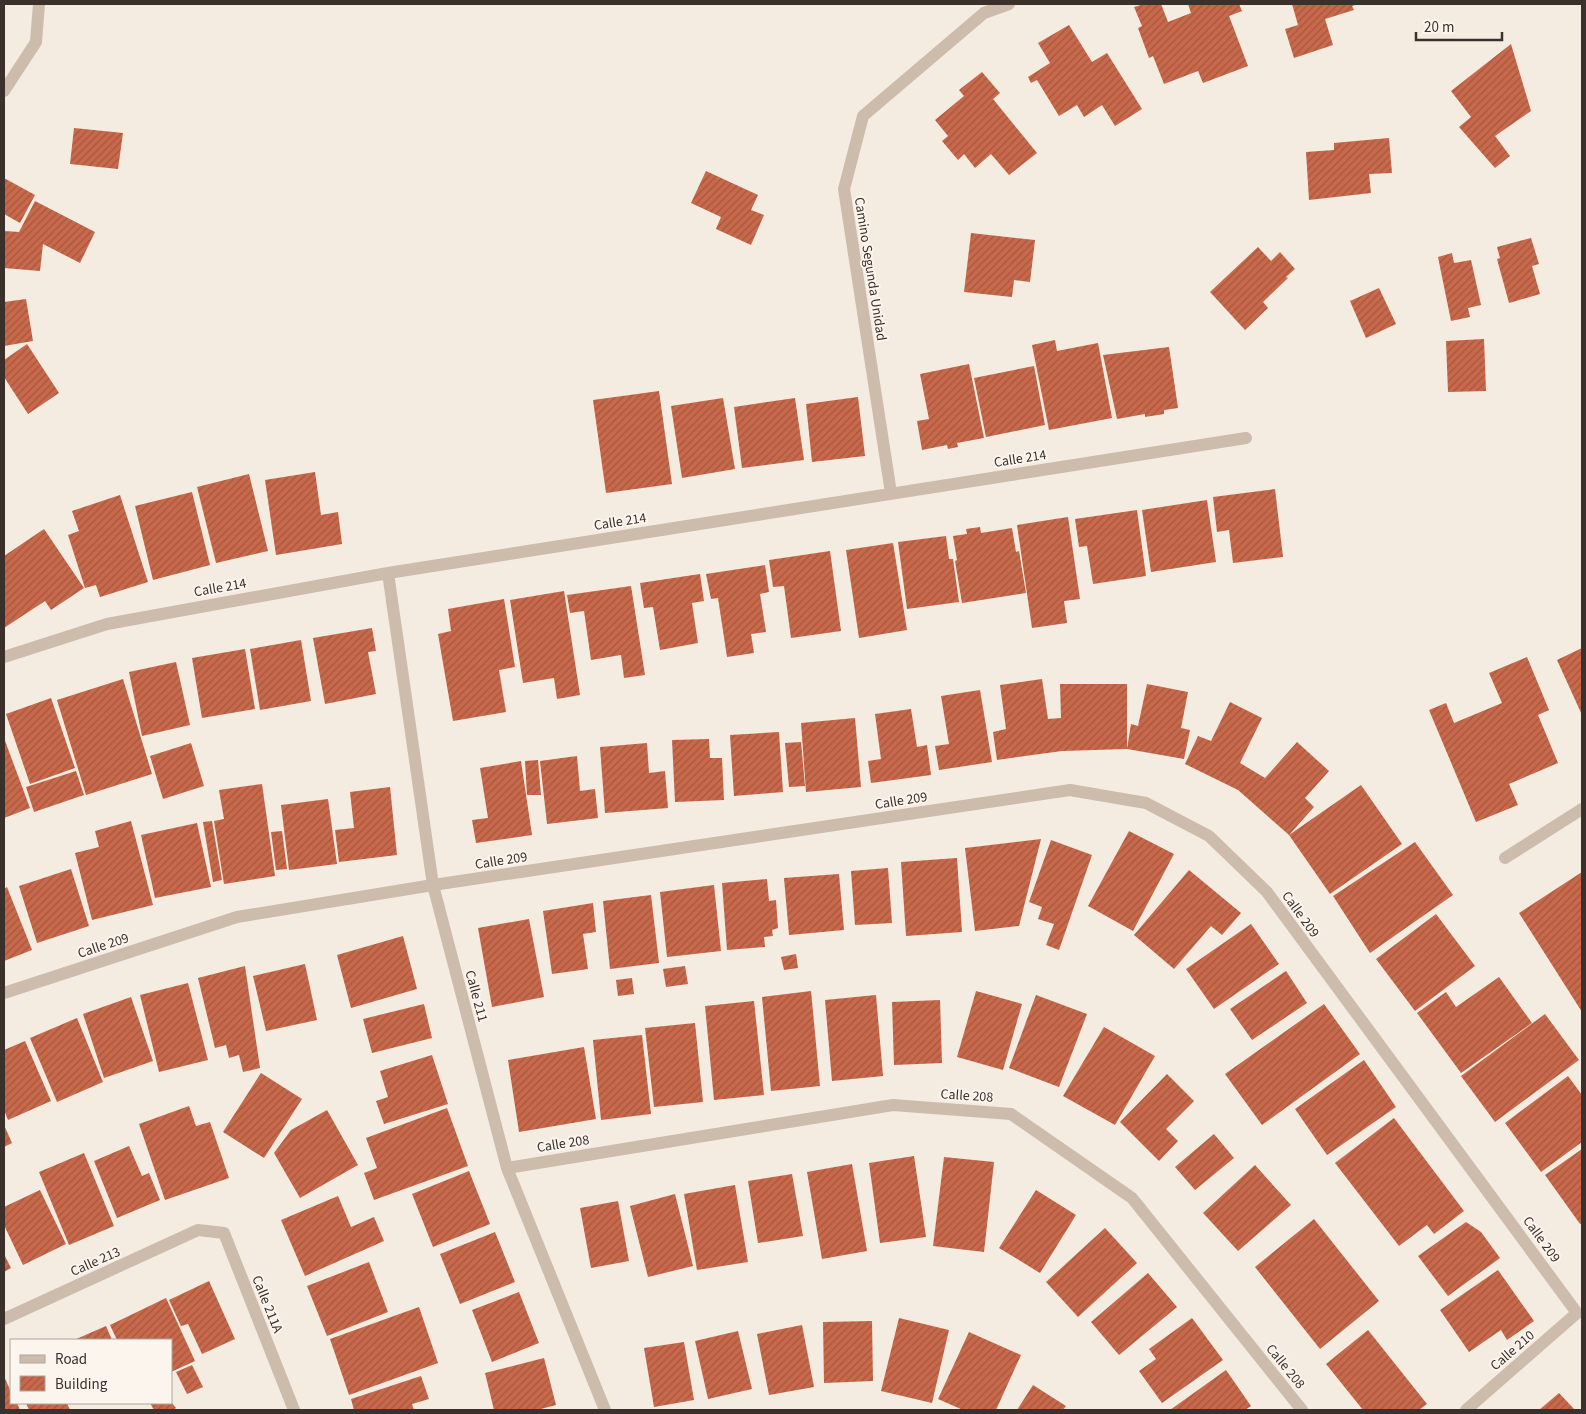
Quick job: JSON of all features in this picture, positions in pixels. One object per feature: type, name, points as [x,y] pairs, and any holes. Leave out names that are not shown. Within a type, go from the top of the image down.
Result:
[{"type":"street","points":[[4,91],[36,42],[39,4]]},
{"type":"street","name":"Camino Segunda Unidad","points":[[891,493],[844,190],[863,116],[984,13],[1010,4]]},
{"type":"street","name":"Calle 214","points":[[4,658],[107,624],[388,573],[1246,438]]},
{"type":"street","name":"Calle 211","points":[[388,573],[433,886],[507,1168],[605,1410]]},
{"type":"street","name":"Calle 209","points":[[4,993],[237,917],[1070,790],[1146,803],[1209,836],[1267,892],[1577,1312]]},
{"type":"street","points":[[1505,858],[1582,809]]},
{"type":"street","name":"Calle 208","points":[[507,1168],[893,1105],[1011,1114],[1132,1198],[1302,1410]]},
{"type":"street","name":"Calle 213","points":[[4,1318],[198,1230]]},
{"type":"street","name":"Calle 211A","points":[[198,1230],[224,1233],[294,1410]]},
{"type":"street","name":"Calle 210","points":[[1466,1410],[1577,1312]]},
{"type":"building","points":[[1144,4],[1161,4],[1168,22],[1191,13],[1188,4],[1239,4],[1242,11],[1229,16],[1248,66],[1203,83],[1198,71],[1164,84],[1153,56],[1149,58],[1138,28],[1142,26],[1134,7]]},
{"type":"building","points":[[1292,4],[1358,4],[1352,6],[1354,10],[1325,19],[1333,45],[1294,58],[1285,29],[1298,25]]},
{"type":"building","points":[[1069,25],[1092,62],[1107,53],[1142,109],[1115,126],[1102,105],[1084,117],[1077,105],[1059,116],[1037,80],[1031,83],[1028,77],[1050,63],[1038,43]]},
{"type":"building","points":[[1511,44],[1531,111],[1495,136],[1510,156],[1495,168],[1459,127],[1471,117],[1451,91]]},
{"type":"building","points":[[982,72],[1000,93],[993,99],[1037,153],[1009,175],[991,154],[975,168],[964,154],[958,160],[942,141],[948,136],[935,120],[964,96],[959,90]]},
{"type":"building","points":[[74,128],[123,133],[118,169],[70,164]]},
{"type":"building","points":[[1389,138],[1392,173],[1369,174],[1371,193],[1309,200],[1306,152],[1334,150],[1334,143]]},
{"type":"building","points":[[706,171],[758,195],[751,210],[764,215],[751,245],[716,229],[721,217],[691,203]]},
{"type":"building","points":[[4,178],[35,195],[20,223],[4,214]]},
{"type":"building","points":[[35,201],[95,232],[80,263],[43,244],[40,271],[4,268],[4,231],[19,232]]},
{"type":"building","points":[[971,233],[1035,240],[1030,282],[1014,280],[1012,297],[964,292]]},
{"type":"building","points":[[1531,238],[1539,264],[1532,266],[1540,294],[1509,303],[1497,259],[1500,258],[1497,247]]},
{"type":"building","points":[[1258,247],[1271,261],[1280,252],[1295,269],[1263,302],[1268,308],[1245,330],[1210,292]]},
{"type":"building","points":[[1452,253],[1454,263],[1471,260],[1481,305],[1468,308],[1470,317],[1451,321],[1438,257]]},
{"type":"building","points":[[1379,288],[1396,324],[1366,338],[1350,301]]},
{"type":"building","points":[[26,299],[33,341],[4,346],[4,302]]},
{"type":"building","points":[[1484,339],[1486,391],[1448,392],[1446,341]]},
{"type":"building","points":[[1055,340],[1057,351],[1098,343],[1112,418],[1049,430],[1032,345]]},
{"type":"building","points":[[27,344],[59,393],[28,414],[4,377],[4,360]]},
{"type":"building","points":[[1169,347],[1178,408],[1164,410],[1164,414],[1145,417],[1145,414],[1117,419],[1103,355]]},
{"type":"building","points":[[969,364],[984,438],[957,443],[958,447],[948,449],[947,445],[922,450],[917,421],[929,419],[920,374]]},
{"type":"building","points":[[1034,366],[1045,425],[986,437],[974,378]]},
{"type":"building","points":[[659,391],[672,484],[606,493],[593,400]]},
{"type":"building","points":[[858,397],[865,456],[812,462],[806,404]]},
{"type":"building","points":[[723,398],[735,469],[682,478],[671,406]]},
{"type":"building","points":[[795,398],[804,460],[742,468],[734,407]]},
{"type":"building","points":[[315,472],[321,515],[338,512],[342,544],[276,555],[265,480]]},
{"type":"building","points":[[249,474],[268,551],[216,563],[197,487]]},
{"type":"building","points":[[1275,489],[1283,557],[1233,563],[1229,530],[1217,532],[1213,497]]},
{"type":"building","points":[[192,492],[210,565],[153,580],[135,506]]},
{"type":"building","points":[[120,495],[148,582],[100,597],[96,585],[85,588],[68,535],[79,531],[72,511]]},
{"type":"building","points":[[1207,500],[1216,562],[1151,572],[1142,510]]},
{"type":"building","points":[[1137,510],[1146,576],[1093,584],[1087,546],[1079,547],[1075,519]]},
{"type":"building","points":[[1068,517],[1080,599],[1064,601],[1067,623],[1032,628],[1017,525]]},
{"type":"building","points":[[980,527],[981,533],[1012,528],[1016,552],[1019,551],[1026,593],[962,603],[953,536],[967,534],[966,529]]},
{"type":"building","points":[[44,529],[84,588],[51,610],[45,601],[4,628],[4,556]]},
{"type":"building","points":[[946,536],[949,559],[953,559],[959,602],[907,609],[898,542]]},
{"type":"building","points":[[893,543],[907,630],[859,638],[846,550]]},
{"type":"building","points":[[830,551],[841,631],[791,638],[784,586],[773,587],[769,560]]},
{"type":"building","points":[[765,565],[769,592],[760,594],[766,632],[751,634],[754,653],[727,657],[718,598],[711,599],[706,574]]},
{"type":"building","points":[[700,574],[704,601],[692,603],[698,643],[660,650],[653,607],[644,608],[640,583]]},
{"type":"building","points":[[631,586],[645,675],[624,678],[621,655],[591,660],[584,611],[570,613],[567,595]]},
{"type":"building","points":[[564,591],[580,695],[557,699],[554,678],[523,683],[510,600]]},
{"type":"building","points":[[504,599],[515,667],[499,670],[506,712],[453,721],[438,634],[451,631],[448,609]]},
{"type":"building","points":[[372,628],[376,651],[368,652],[376,694],[325,704],[313,638]]},
{"type":"building","points":[[301,640],[311,701],[260,710],[250,649]]},
{"type":"building","points":[[1582,648],[1582,715],[1557,660]]},
{"type":"building","points":[[245,649],[255,709],[202,718],[192,658]]},
{"type":"building","points":[[1527,657],[1549,710],[1538,715],[1558,763],[1509,784],[1518,805],[1476,822],[1429,710],[1446,703],[1454,723],[1502,703],[1489,673]]},
{"type":"building","points":[[176,662],[190,725],[142,736],[129,672]]},
{"type":"building","points":[[123,679],[152,774],[86,795],[57,700]]},
{"type":"building","points":[[1042,679],[1048,719],[1061,718],[1060,684],[1127,684],[1127,749],[1062,751],[997,760],[993,732],[1006,729],[1000,685]]},
{"type":"building","points":[[1147,684],[1188,692],[1181,728],[1190,730],[1184,759],[1127,749],[1131,724],[1138,726]]},
{"type":"building","points":[[980,690],[992,762],[939,770],[935,746],[949,744],[941,696]]},
{"type":"building","points":[[51,698],[75,768],[30,784],[6,714]]},
{"type":"building","points":[[1230,702],[1262,718],[1240,763],[1265,778],[1297,742],[1329,771],[1305,798],[1314,807],[1289,835],[1238,790],[1185,764],[1198,736],[1211,741]]},
{"type":"building","points":[[911,709],[917,747],[927,745],[931,775],[871,783],[868,761],[881,759],[875,714]]},
{"type":"building","points":[[855,718],[861,787],[806,792],[801,723]]},
{"type":"building","points":[[779,732],[783,792],[734,796],[730,735]]},
{"type":"building","points":[[4,738],[30,808],[4,818]]},
{"type":"building","points":[[709,739],[710,758],[722,758],[724,800],[675,802],[672,740]]},
{"type":"building","points":[[801,742],[805,786],[789,787],[785,743]]},
{"type":"building","points":[[191,743],[204,786],[163,799],[150,756]]},
{"type":"building","points":[[647,743],[649,773],[665,771],[668,808],[605,813],[600,747]]},
{"type":"building","points":[[577,756],[580,791],[595,789],[598,818],[547,824],[540,761]]},
{"type":"building","points":[[538,760],[541,795],[527,795],[525,761]]},
{"type":"building","points":[[521,761],[532,835],[476,843],[472,820],[488,818],[480,768]]},
{"type":"building","points":[[76,771],[84,795],[34,812],[26,787]]},
{"type":"building","points":[[262,784],[275,876],[224,884],[214,821],[224,819],[219,790]]},
{"type":"building","points":[[1361,785],[1402,844],[1330,894],[1289,835]]},
{"type":"building","points":[[390,787],[397,855],[339,862],[335,830],[354,828],[350,792]]},
{"type":"building","points":[[328,799],[337,864],[289,870],[281,805]]},
{"type":"building","points":[[131,821],[153,905],[92,920],[75,853],[99,847],[95,831]]},
{"type":"building","points":[[212,821],[222,880],[213,882],[203,822]]},
{"type":"building","points":[[197,823],[211,887],[155,898],[141,835]]},
{"type":"building","points":[[282,831],[287,869],[276,870],[271,832]]},
{"type":"building","points":[[1129,831],[1174,854],[1133,931],[1088,906]]},
{"type":"building","points":[[1041,839],[1019,926],[975,931],[965,848]]},
{"type":"building","points":[[1051,840],[1092,855],[1059,950],[1046,945],[1054,924],[1038,919],[1042,907],[1029,902]]},
{"type":"building","points":[[1415,842],[1453,895],[1370,953],[1333,896]]},
{"type":"building","points":[[957,858],[962,932],[906,936],[901,862]]},
{"type":"building","points":[[888,868],[892,923],[855,925],[851,871]]},
{"type":"building","points":[[71,869],[89,926],[37,943],[19,886]]},
{"type":"building","points":[[1189,870],[1241,913],[1222,935],[1211,926],[1174,969],[1134,935]]},
{"type":"building","points":[[1582,872],[1582,1012],[1519,913]]},
{"type":"building","points":[[839,874],[844,930],[789,935],[784,878]]},
{"type":"building","points":[[767,879],[769,901],[776,900],[778,928],[772,930],[773,936],[764,937],[765,947],[727,950],[722,883]]},
{"type":"building","points":[[714,885],[721,951],[667,957],[660,892]]},
{"type":"building","points":[[7,887],[32,950],[4,961],[4,889]]},
{"type":"building","points":[[651,895],[659,963],[610,969],[603,901]]},
{"type":"building","points":[[593,903],[596,932],[583,934],[588,969],[552,974],[543,911]]},
{"type":"building","points":[[1436,914],[1475,966],[1415,1011],[1376,959]]},
{"type":"building","points":[[529,919],[544,997],[492,1007],[478,928]]},
{"type":"building","points":[[1251,924],[1279,964],[1214,1009],[1186,969]]},
{"type":"building","points":[[403,936],[417,989],[351,1008],[337,955]]},
{"type":"building","points":[[796,954],[798,968],[784,970],[781,957]]},
{"type":"building","points":[[305,964],[317,1020],[266,1031],[253,976]]},
{"type":"building","points":[[245,966],[260,1068],[243,1072],[239,1055],[229,1058],[226,1045],[215,1048],[198,978]]},
{"type":"building","points":[[685,966],[688,984],[666,987],[663,969]]},
{"type":"building","points":[[1286,971],[1307,1003],[1252,1040],[1230,1009]]},
{"type":"building","points":[[1499,977],[1532,1023],[1461,1073],[1417,1013],[1446,992],[1456,1007]]},
{"type":"building","points":[[632,978],[634,994],[618,996],[616,980]]},
{"type":"building","points":[[188,983],[208,1060],[159,1072],[140,995]]},
{"type":"building","points":[[811,991],[820,1086],[771,1091],[762,997]]},
{"type":"building","points":[[976,991],[1022,1004],[1003,1070],[957,1057]]},
{"type":"building","points":[[876,995],[883,1076],[832,1081],[825,1000]]},
{"type":"building","points":[[1036,995],[1087,1014],[1059,1087],[1009,1068]]},
{"type":"building","points":[[131,997],[153,1061],[104,1078],[83,1014]]},
{"type":"building","points":[[940,1000],[942,1063],[894,1065],[892,1002]]},
{"type":"building","points":[[754,1001],[764,1095],[714,1100],[705,1006]]},
{"type":"building","points":[[424,1004],[432,1038],[372,1053],[363,1019]]},
{"type":"building","points":[[1324,1004],[1360,1054],[1262,1125],[1225,1074]]},
{"type":"building","points":[[1545,1014],[1579,1060],[1495,1122],[1461,1076]]},
{"type":"building","points":[[77,1018],[103,1082],[57,1102],[30,1038]]},
{"type":"building","points":[[695,1023],[703,1102],[654,1107],[645,1028]]},
{"type":"building","points":[[1104,1027],[1155,1056],[1115,1125],[1063,1096]]},
{"type":"building","points":[[642,1035],[651,1114],[601,1120],[593,1040]]},
{"type":"building","points":[[25,1041],[51,1101],[8,1120],[4,1110],[4,1050]]},
{"type":"building","points":[[584,1047],[596,1119],[519,1132],[508,1060]]},
{"type":"building","points":[[432,1055],[448,1104],[384,1124],[376,1101],[388,1097],[380,1071]]},
{"type":"building","points":[[1364,1060],[1396,1107],[1327,1155],[1295,1109]]},
{"type":"building","points":[[261,1073],[302,1099],[264,1158],[223,1132]]},
{"type":"building","points":[[1167,1074],[1194,1101],[1166,1129],[1178,1141],[1159,1161],[1120,1122]]},
{"type":"building","points":[[1568,1076],[1582,1095],[1582,1142],[1541,1172],[1505,1123]]},
{"type":"building","points":[[189,1106],[196,1126],[210,1122],[229,1178],[165,1200],[139,1124]]},
{"type":"building","points":[[447,1108],[468,1166],[374,1200],[364,1173],[377,1168],[366,1138]]},
{"type":"building","points":[[327,1110],[358,1165],[300,1198],[274,1153],[291,1130]]},
{"type":"building","points":[[1394,1118],[1464,1211],[1434,1234],[1427,1225],[1399,1246],[1335,1163]]},
{"type":"building","points":[[4,1125],[12,1143],[4,1147]]},
{"type":"building","points":[[1214,1134],[1234,1158],[1195,1190],[1175,1167]]},
{"type":"building","points":[[129,1146],[142,1176],[149,1173],[160,1200],[117,1218],[94,1161]]},
{"type":"building","points":[[1582,1149],[1582,1223],[1580,1224],[1545,1175]]},
{"type":"building","points":[[84,1153],[114,1226],[69,1245],[39,1172]]},
{"type":"building","points":[[914,1156],[926,1237],[880,1243],[869,1163]]},
{"type":"building","points":[[944,1157],[994,1162],[984,1252],[933,1246]]},
{"type":"building","points":[[852,1164],[867,1251],[822,1259],[807,1172]]},
{"type":"building","points":[[1255,1165],[1291,1205],[1238,1251],[1203,1213]]},
{"type":"building","points":[[469,1171],[490,1224],[433,1247],[412,1194]]},
{"type":"building","points":[[792,1174],[803,1236],[758,1243],[748,1181]]},
{"type":"building","points":[[735,1185],[748,1262],[697,1270],[684,1194]]},
{"type":"building","points":[[40,1190],[66,1244],[23,1265],[4,1225],[4,1207]]},
{"type":"building","points":[[1036,1190],[1076,1215],[1040,1273],[999,1248]]},
{"type":"building","points":[[675,1194],[693,1266],[648,1277],[630,1206]]},
{"type":"building","points":[[338,1196],[351,1227],[374,1217],[384,1241],[305,1276],[281,1220]]},
{"type":"building","points":[[618,1201],[629,1261],[591,1268],[580,1208]]},
{"type":"building","points":[[1314,1219],[1379,1301],[1320,1349],[1255,1267]]},
{"type":"building","points":[[1466,1222],[1481,1232],[1500,1258],[1448,1296],[1418,1256]]},
{"type":"building","points":[[1105,1228],[1137,1263],[1078,1317],[1046,1282]]},
{"type":"building","points":[[495,1232],[515,1282],[460,1304],[440,1254]]},
{"type":"building","points":[[4,1254],[11,1268],[4,1272]]},
{"type":"building","points":[[369,1262],[388,1312],[327,1336],[307,1286]]},
{"type":"building","points":[[1498,1270],[1534,1321],[1507,1340],[1501,1330],[1469,1352],[1440,1310]]},
{"type":"building","points":[[1148,1273],[1177,1307],[1119,1355],[1091,1322]]},
{"type":"building","points":[[209,1281],[235,1339],[202,1354],[188,1324],[181,1326],[169,1300]]},
{"type":"building","points":[[519,1292],[539,1343],[492,1362],[472,1310]]},
{"type":"building","points":[[166,1298],[195,1361],[172,1372],[172,1339],[117,1339],[110,1325]]},
{"type":"building","points":[[419,1307],[438,1363],[349,1395],[330,1339]]},
{"type":"building","points":[[899,1318],[949,1330],[932,1403],[881,1391]]},
{"type":"building","points":[[1192,1318],[1223,1360],[1162,1403],[1139,1371],[1156,1359],[1149,1349]]},
{"type":"building","points":[[872,1321],[873,1381],[824,1383],[823,1322]]},
{"type":"building","points":[[802,1325],[814,1387],[769,1395],[757,1334]]},
{"type":"building","points":[[106,1326],[112,1339],[76,1339]]},
{"type":"building","points":[[1368,1330],[1427,1404],[1419,1410],[1363,1410],[1326,1364]]},
{"type":"building","points":[[738,1331],[752,1389],[708,1399],[695,1341]]},
{"type":"building","points":[[969,1332],[1021,1355],[996,1410],[963,1410],[938,1399]]},
{"type":"building","points":[[684,1342],[694,1400],[654,1407],[644,1348]]},
{"type":"building","points":[[544,1358],[556,1405],[537,1410],[494,1410],[485,1373]]},
{"type":"building","points":[[192,1365],[203,1387],[187,1394],[176,1372]]},
{"type":"building","points":[[1226,1370],[1251,1406],[1245,1410],[1170,1410]]},
{"type":"building","points":[[4,1376],[10,1390],[10,1404],[17,1404],[20,1410],[4,1410]]},
{"type":"building","points":[[421,1376],[429,1399],[412,1404],[414,1410],[354,1410],[351,1399]]},
{"type":"building","points":[[1033,1385],[1066,1406],[1063,1410],[1017,1410]]},
{"type":"building","points":[[1559,1393],[1575,1410],[1539,1410]]},
{"type":"building","points":[[172,1403],[176,1408],[173,1410],[154,1410],[151,1404]]},
{"type":"building","points":[[26,1404],[67,1404],[70,1410],[29,1410]]}]
